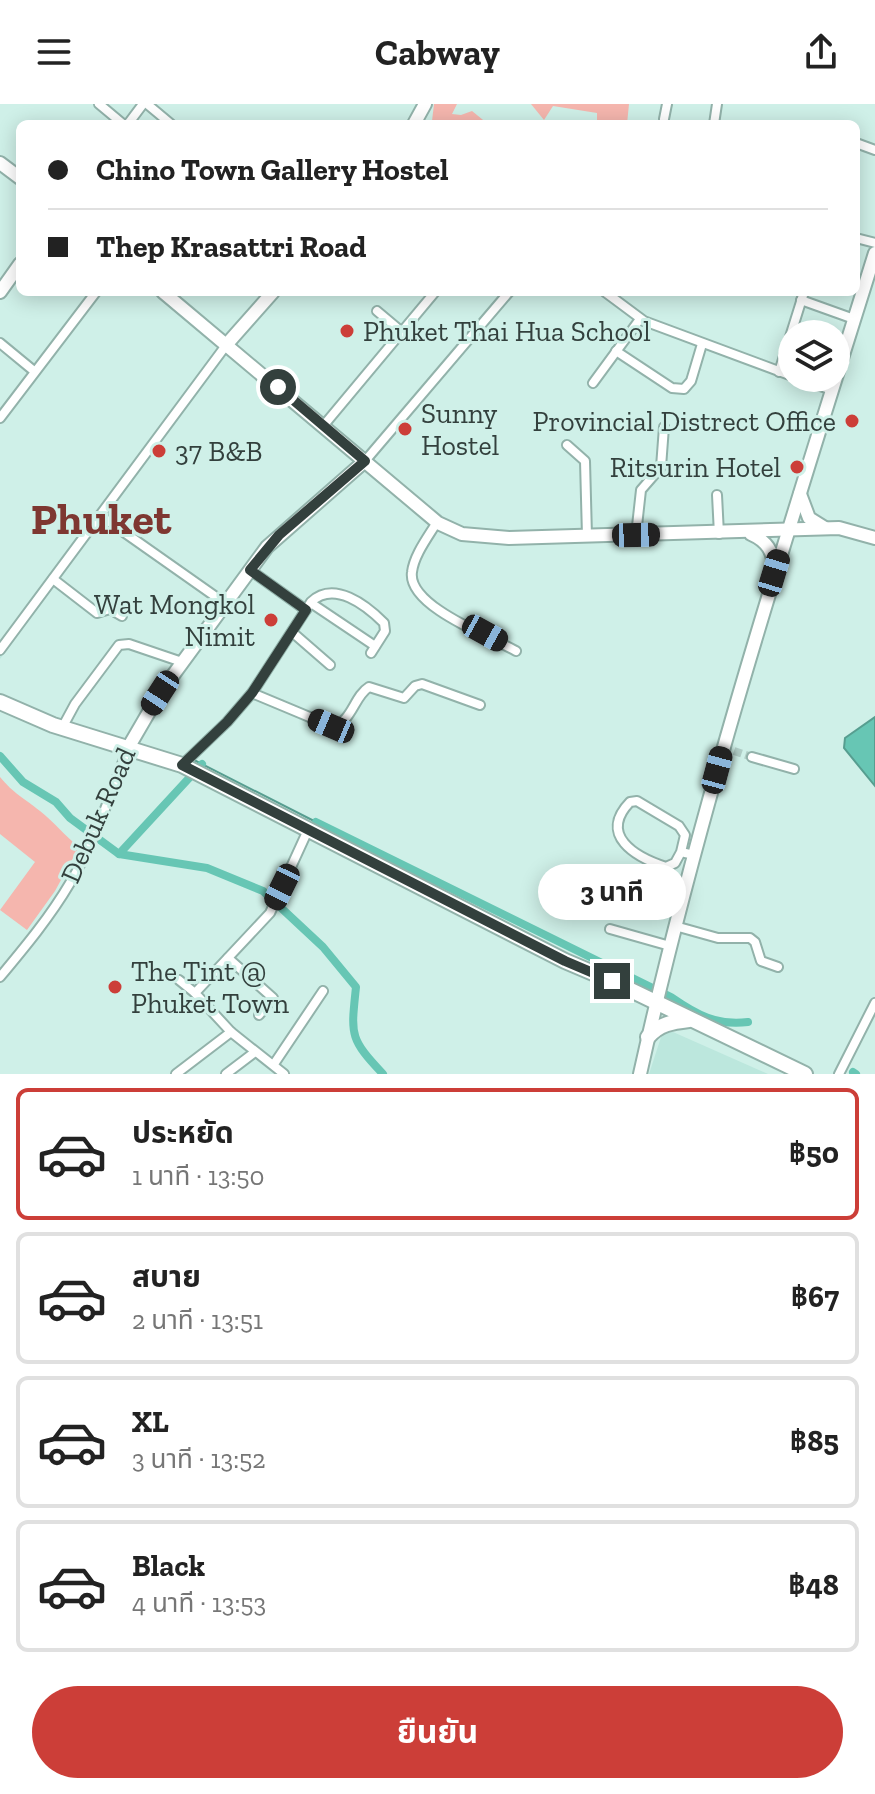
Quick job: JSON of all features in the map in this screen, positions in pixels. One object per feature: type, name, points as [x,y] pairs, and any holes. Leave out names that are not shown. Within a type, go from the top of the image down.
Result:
[{"type":"main road","points":[[850,332],[875,253]]},
{"type":"main road","points":[[0,292],[16,270]]},
{"type":"main road","points":[[168,296],[437,522],[462,534],[485,538],[827,529],[856,531],[875,538]]},
{"type":"main road","points":[[227,344],[269,296]]},
{"type":"main road","points":[[640,1074],[675,926],[688,854],[728,750],[774,573],[831,392]]},
{"type":"main road","name":"Debuk Road","points":[[128,748],[147,712],[250,570],[279,535],[365,461]]},
{"type":"main road","points":[[799,491],[809,518],[827,529]]},
{"type":"main road","points":[[748,533],[766,543],[774,561],[774,573]]},
{"type":"main road","points":[[0,702],[62,728],[190,769],[565,961],[657,994],[689,1020],[805,1074]]},
{"type":"main road","points":[[648,1037],[667,1023],[689,1020]]},
{"type":"street","points":[[99,104],[121,120]]},
{"type":"street","points":[[130,120],[145,104],[166,120]]},
{"type":"street","points":[[664,119],[667,104]]},
{"type":"street","points":[[0,418],[93,296]]},
{"type":"street","points":[[324,425],[432,296]]},
{"type":"street","name":"Debuk Road","points":[[365,461],[506,296]]},
{"type":"street","points":[[610,296],[640,319],[778,372]]},
{"type":"street","points":[[795,320],[802,296],[854,319]]},
{"type":"street","points":[[377,311],[402,332]]},
{"type":"street","points":[[593,383],[640,319]]},
{"type":"street","points":[[0,343],[34,371]]},
{"type":"street","points":[[0,650],[227,344]]},
{"type":"street","points":[[616,351],[672,388],[684,389],[691,381],[702,344]]},
{"type":"street","points":[[636,535],[641,490],[661,467],[664,427]]},
{"type":"street","points":[[567,445],[585,461],[587,536]]},
{"type":"street","points":[[717,495],[719,534]]},
{"type":"street","points":[[101,516],[226,604]]},
{"type":"street","points":[[437,522],[413,565],[413,585],[420,595],[443,613],[516,651]]},
{"type":"street","points":[[190,769],[252,693],[308,606],[324,594],[339,593],[363,606],[386,627],[373,650],[308,606],[250,570]]},
{"type":"street","points":[[53,579],[97,613],[110,609],[122,616]]},
{"type":"street","points":[[292,632],[330,665]]},
{"type":"street","points":[[62,728],[75,704],[119,645],[129,644],[182,662]]},
{"type":"street","points":[[252,693],[331,726],[344,721],[363,691],[369,687],[404,698],[415,686],[422,684],[480,705]]},
{"type":"street","name":"Debuk Road","points":[[0,977],[71,882],[97,829],[128,748]]},
{"type":"street","points":[[752,757],[794,769]]},
{"type":"street","points":[[637,801],[682,828],[688,854],[666,867],[627,845],[617,834],[620,814],[630,802],[637,801]]},
{"type":"street","points":[[195,993],[270,913],[308,830]]},
{"type":"street","points":[[675,926],[718,938],[750,938],[755,942],[760,960],[778,967]]},
{"type":"street","points":[[610,929],[670,946]]},
{"type":"street","points":[[228,958],[273,998],[259,1015]]},
{"type":"street","points":[[179,980],[231,1032],[284,1074]]},
{"type":"street","points":[[274,1064],[323,991]]},
{"type":"street","points":[[839,1074],[875,1003]]},
{"type":"street","points":[[176,1074],[231,1032]]},
{"type":"street","points":[[226,1074],[255,1052]]},
{"type":"shaded area","points":[[434,104],[457,104],[452,114],[472,111],[483,120],[432,120]]},
{"type":"shaded area","points":[[531,104],[629,104],[627,120],[597,120],[597,113],[553,106],[544,120]]},
{"type":"shaded area","points":[[224,345],[230,350],[0,659],[0,641]]},
{"type":"shaded area","points":[[875,717],[875,786],[844,748],[845,738]]},
{"type":"shaded area","points":[[0,777],[79,847],[55,891],[27,930],[0,910],[35,862],[0,834]]},
{"type":"shaded area","points":[[664,1028],[768,1074],[649,1074]]},
{"type":"waterway","points":[[0,756],[23,782],[56,802],[70,818],[119,854],[207,868],[263,891],[323,947],[356,987],[355,1035],[364,1052],[383,1074]]},
{"type":"waterway","points":[[194,760],[316,822]]},
{"type":"waterway","points":[[119,854],[202,764]]},
{"type":"waterway","points":[[316,822],[671,997],[699,1014],[717,1021],[748,1022]]},
{"type":"tunnel","points":[[734,751],[752,757]]},
{"type":"place","name":"Phuket Thai Hua School","points":[[347,331]]},
{"type":"place","name":"Provincial Distrect Office","points":[[852,421]]},
{"type":"place","name":"Sunny Hostel","points":[[405,429]]},
{"type":"place","name":"37 B&B","points":[[159,451]]},
{"type":"place","name":"Ritsurin Hotel","points":[[797,467]]},
{"type":"place","name":"Wat Mongkol Nimit","points":[[271,620]]},
{"type":"place","name":"The Tint @ Phuket Town","points":[[115,987]]},
{"type":"district","name":"Phuket","points":[[101,518]]},
{"type":"route","points":[[278,387],[365,461],[279,535],[250,570],[306,610],[252,693],[182,765],[565,961],[612,981]]}]
